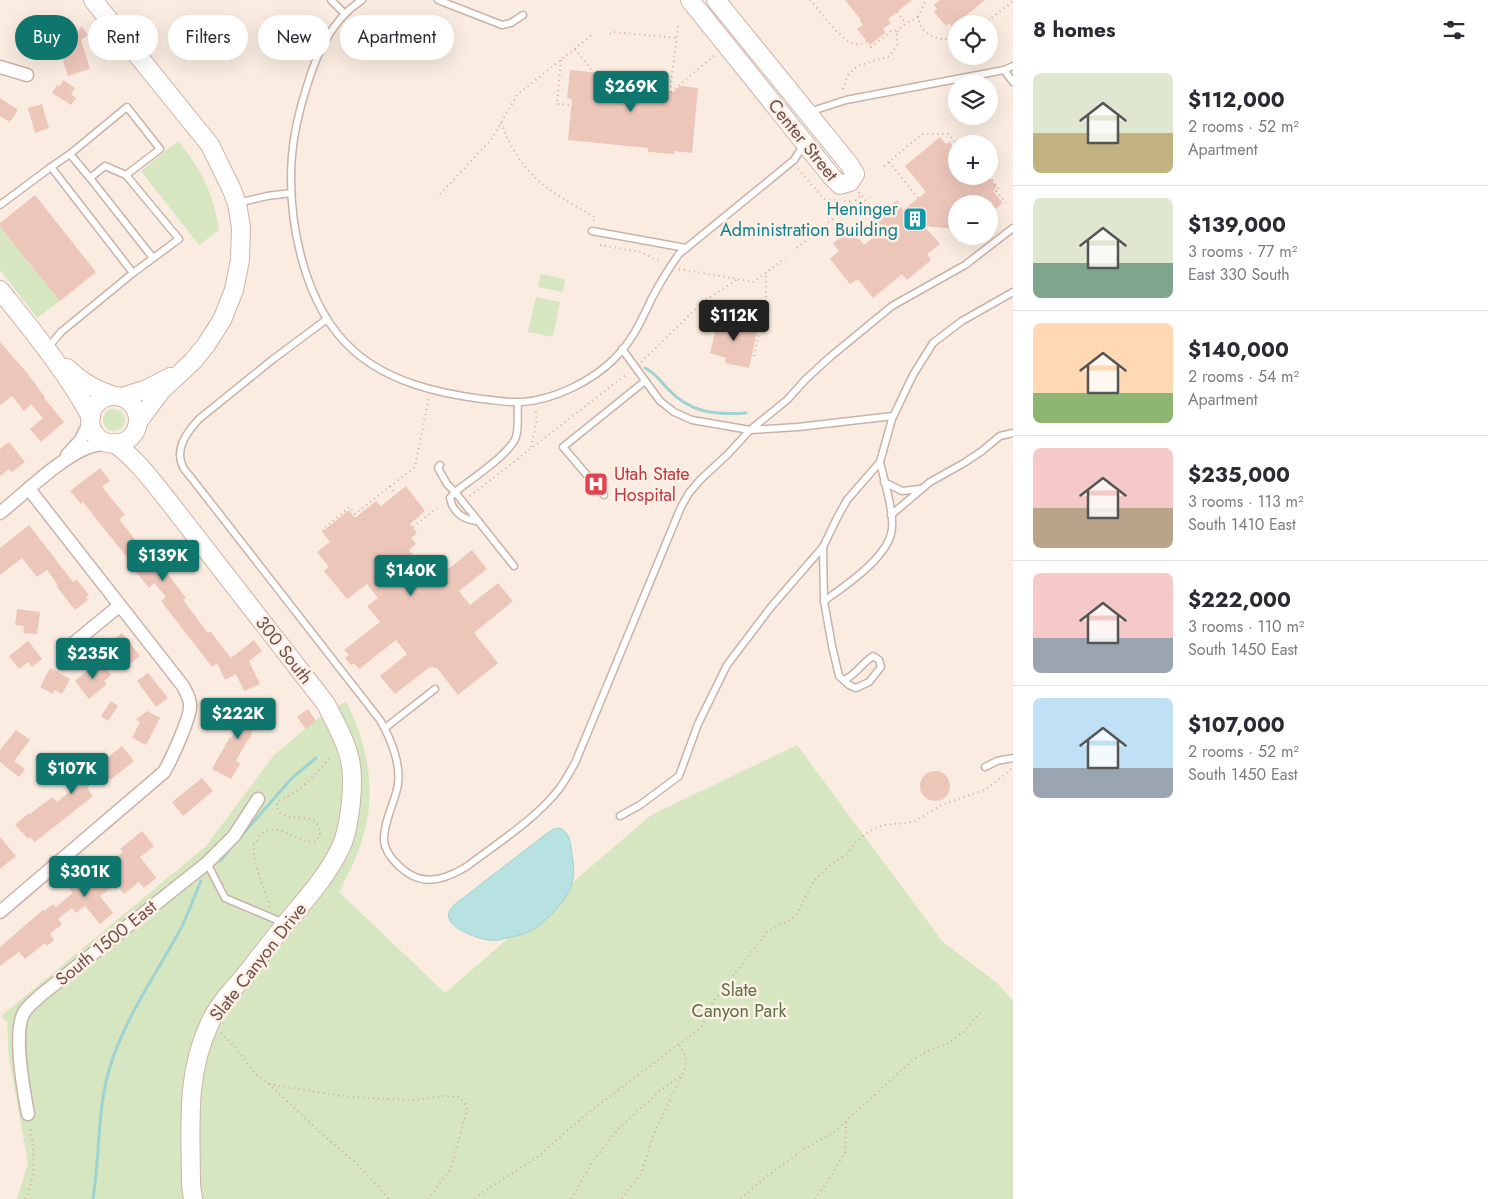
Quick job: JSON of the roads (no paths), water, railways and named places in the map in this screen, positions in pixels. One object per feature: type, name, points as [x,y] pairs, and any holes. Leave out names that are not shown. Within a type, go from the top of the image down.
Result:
[{"type":"street","points":[[0,513],[55,468],[82,450],[91,446],[126,441],[132,436],[162,391],[206,345],[222,320],[234,290],[240,260],[242,227],[237,204],[227,177],[210,146],[93,0]]},
{"type":"street","name":"Center Street","points":[[690,0],[804,144],[840,186],[850,182],[854,174],[849,164],[716,0]]},
{"type":"street","points":[[0,67],[27,75]]},
{"type":"street","points":[[782,114],[803,107]]},
{"type":"street","points":[[804,144],[821,129]]},
{"type":"street","points":[[0,290],[46,349],[78,395],[91,419],[92,429],[96,436],[111,443]]},
{"type":"street","points":[[46,349],[89,387],[129,401],[138,414],[137,426]]},
{"type":"street","points":[[55,468],[80,441],[91,419],[94,406],[100,401],[106,397],[147,389],[187,366]]},
{"type":"street","name":"300 South","points":[[137,426],[139,442],[148,467],[166,498]]},
{"type":"street","name":"300 South","points":[[111,443],[123,449],[141,467],[326,704],[338,728],[350,760],[352,792],[348,823]]},
{"type":"street","points":[[0,912],[164,772],[171,760],[190,711],[190,705],[183,686],[29,489]]},
{"type":"street","points":[[69,647],[119,606]]},
{"type":"street","name":"South 1500 East","points":[[28,1114],[23,1088],[18,1033],[24,1012],[42,995],[206,863],[234,836],[258,799]]},
{"type":"street","name":"Slate Canyon Drive","points":[[193,1199],[191,1185],[191,1097],[198,1054],[210,1022],[279,919],[328,870],[341,847],[348,823]]},
{"type":"lane","points":[[331,0],[344,13]]},
{"type":"lane","points":[[362,0],[344,13],[325,40],[314,62],[307,83],[295,132],[292,155],[291,193],[294,222],[301,257],[311,285],[327,319],[352,350],[370,364],[389,375],[430,389],[462,396],[518,402],[564,392],[599,372],[615,358],[638,328],[652,298],[679,254],[794,160],[804,144]]},
{"type":"lane","points":[[438,0],[502,24],[511,23],[523,15]]},
{"type":"lane","points":[[803,107],[1004,70],[1013,66]]},
{"type":"lane","points":[[1004,70],[1013,82]]},
{"type":"lane","points":[[0,205],[70,154],[127,107],[160,148],[126,175]]},
{"type":"lane","points":[[70,154],[153,258]]},
{"type":"lane","points":[[46,349],[61,332],[133,273],[179,239],[126,175],[105,166],[90,178]]},
{"type":"lane","points":[[51,167],[133,273]]},
{"type":"lane","points":[[237,204],[267,196],[291,193]]},
{"type":"lane","points":[[327,319],[198,419],[183,440],[180,455],[183,466],[192,480],[385,728],[393,746],[398,776],[397,790],[388,816],[384,841],[387,851],[398,866],[412,877],[442,879],[466,867],[533,816],[550,800],[566,779],[575,763],[681,507],[689,493],[700,480],[750,430],[787,400],[830,357],[892,306],[965,265],[1013,228]]},
{"type":"lane","points":[[592,231],[686,248]]},
{"type":"lane","points":[[620,816],[640,805],[679,776],[698,724],[727,665],[771,607],[823,547],[847,500],[880,462],[893,416],[933,343],[962,320],[1013,292]]},
{"type":"lane","points":[[622,349],[660,401],[674,412],[692,420],[750,430],[798,427],[893,416]]},
{"type":"lane","points":[[604,495],[563,447],[645,381]]},
{"type":"lane","points":[[478,521],[470,521],[463,518],[451,504],[450,498],[454,492],[512,445],[516,437],[518,402]]},
{"type":"lane","points":[[891,515],[930,482],[982,451],[1000,436],[1013,432]]},
{"type":"lane","points":[[824,601],[872,562],[884,547],[891,533],[891,515],[880,462]]},
{"type":"lane","points":[[440,465],[438,468],[447,484],[514,566]]},
{"type":"lane","points":[[884,482],[902,491],[921,489]]},
{"type":"lane","points":[[823,547],[824,601],[840,676],[844,680],[850,685],[856,688],[869,682],[881,667],[878,660],[873,656],[855,674],[844,680]]},
{"type":"lane","points":[[385,728],[435,689]]},
{"type":"lane","points":[[985,768],[998,761],[1013,758]]},
{"type":"lane","points":[[206,863],[225,898],[279,919]]},
{"type":"water","points":[[560,828],[564,830],[569,838],[574,874],[569,892],[551,915],[534,929],[500,940],[479,938],[463,931],[452,923],[449,914],[454,905],[546,834]]},
{"type":"waterway","points":[[645,368],[655,375],[676,397],[694,408],[713,413],[746,413]]},
{"type":"waterway","points":[[241,836],[292,778],[316,758]]},
{"type":"waterway","points":[[220,861],[229,850]]},
{"type":"waterway","points":[[93,1199],[102,1102],[115,1051],[131,1015],[183,924],[201,881]]},
{"type":"place","name":"Heninger Administration Building","points":[[915,219]]},
{"type":"place","name":"Utah State Hospital","points":[[596,484]]},
{"type":"park label","name":"Slate Canyon Park","points":[[739,1000]]}]
